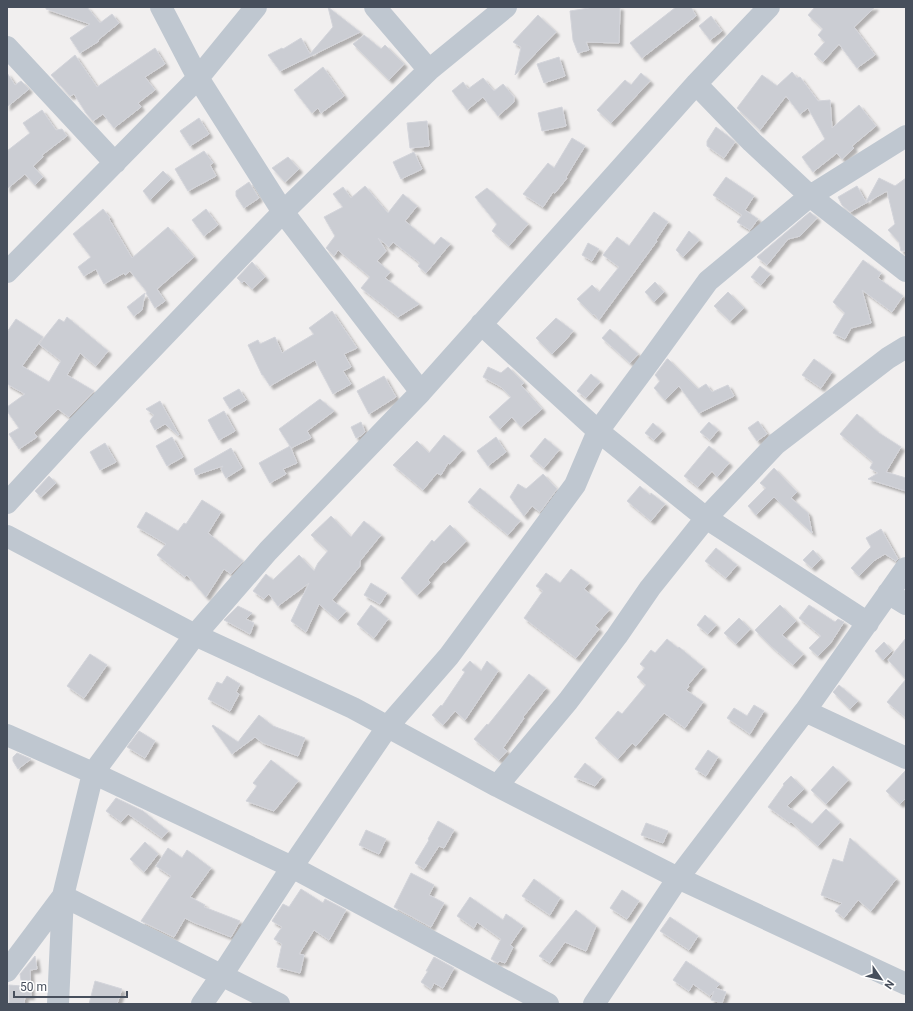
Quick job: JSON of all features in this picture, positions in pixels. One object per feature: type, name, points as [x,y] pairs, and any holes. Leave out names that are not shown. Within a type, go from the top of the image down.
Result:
[{"type":"street","points":[[161,7],[198,78],[282,212],[421,392]]},
{"type":"street","points":[[7,272],[198,78],[256,7]]},
{"type":"street","points":[[375,7],[429,70]]},
{"type":"street","points":[[7,503],[282,212],[429,70],[506,7]]},
{"type":"street","points":[[58,1004],[63,896],[93,773],[195,635],[268,551],[421,392],[696,84],[769,7]]},
{"type":"street","points":[[7,47],[115,163]]},
{"type":"street","points":[[696,84],[752,142],[810,196],[906,271]]},
{"type":"street","points":[[202,1004],[292,867],[388,726],[449,656],[575,485],[598,431],[708,281],[810,196],[906,136]]},
{"type":"street","points":[[481,324],[598,431],[706,518],[868,623]]},
{"type":"street","points":[[497,786],[568,701],[617,636],[650,588],[706,518],[776,444],[888,358],[906,347]]},
{"type":"street","points":[[7,536],[195,635],[353,708],[497,786],[678,878],[906,984]]},
{"type":"street","points":[[594,1004],[678,878],[805,711],[868,623],[897,599],[906,568]]},
{"type":"street","points":[[805,711],[906,758]]},
{"type":"street","points":[[7,735],[93,773],[292,867],[548,1004]]},
{"type":"street","points":[[7,972],[63,896]]},
{"type":"street","points":[[63,896],[279,1004]]},
{"type":"building","points":[[46,7],[87,7],[100,23],[112,14],[119,23],[98,40],[99,41],[80,53],[70,38],[90,24],[46,9]]},
{"type":"building","points":[[328,7],[360,32],[280,71],[268,55],[282,48],[283,49],[301,38],[310,54],[333,27]]},
{"type":"building","points":[[595,7],[620,7],[619,43],[586,42],[589,50],[578,53],[573,40],[570,11]]},
{"type":"building","points":[[676,7],[691,7],[696,16],[642,58],[630,43]]},
{"type":"building","points":[[815,7],[875,7],[854,27],[875,55],[857,68],[839,44],[823,62],[814,54],[825,42],[818,35],[823,29],[808,15]]},
{"type":"building","points":[[538,15],[556,32],[515,75],[521,47],[513,42]]},
{"type":"building","points":[[711,16],[722,31],[710,40],[699,26]]},
{"type":"building","points":[[364,35],[381,49],[385,45],[404,64],[389,80],[353,44]]},
{"type":"building","points":[[155,48],[165,64],[145,77],[155,90],[138,103],[141,107],[114,128],[103,114],[93,121],[74,94],[70,96],[51,75],[75,55],[97,87]]},
{"type":"building","points":[[559,57],[565,76],[544,83],[537,64]]},
{"type":"building","points":[[323,67],[344,96],[321,113],[318,108],[312,113],[294,90]]},
{"type":"building","points":[[792,72],[797,78],[800,77],[818,101],[830,100],[832,128],[859,105],[876,126],[852,146],[854,148],[842,159],[837,153],[813,172],[802,157],[825,139],[808,108],[800,114],[786,96],[760,130],[737,108],[762,75],[777,86]]},
{"type":"building","points":[[7,73],[15,85],[21,81],[29,89],[7,107]]},
{"type":"building","points":[[641,73],[650,81],[611,123],[597,110],[625,80],[631,85]]},
{"type":"building","points":[[483,78],[494,91],[503,84],[514,97],[514,102],[498,116],[483,97],[467,110],[452,91],[463,82],[468,89]]},
{"type":"building","points":[[562,107],[566,126],[542,131],[538,113]]},
{"type":"building","points":[[42,110],[56,130],[62,129],[67,136],[42,155],[43,157],[33,166],[43,177],[35,185],[25,174],[7,189],[7,151],[30,133],[23,123]]},
{"type":"building","points":[[199,118],[209,134],[190,146],[180,131]]},
{"type":"building","points":[[427,121],[429,146],[410,148],[407,123]]},
{"type":"building","points":[[716,127],[735,142],[724,158],[707,146],[707,141]]},
{"type":"building","points":[[572,138],[585,146],[566,177],[567,178],[555,193],[553,192],[543,207],[523,194],[548,163],[554,168]]},
{"type":"building","points":[[204,151],[213,163],[210,165],[216,176],[188,191],[175,169]]},
{"type":"building","points":[[414,152],[422,169],[401,179],[393,162]]},
{"type":"building","points":[[288,157],[299,169],[285,182],[272,168]]},
{"type":"building","points":[[163,171],[171,179],[150,200],[143,191]]},
{"type":"building","points":[[726,177],[754,196],[745,210],[758,219],[750,230],[737,222],[742,215],[713,195]]},
{"type":"building","points":[[879,178],[895,186],[906,178],[906,251],[901,251],[899,242],[888,230],[895,224],[887,191],[850,212],[842,205],[838,197],[857,186],[866,202]]},
{"type":"building","points":[[249,182],[259,198],[244,208],[236,196],[236,191]]},
{"type":"building","points":[[365,186],[388,213],[403,194],[417,206],[405,221],[434,245],[441,237],[450,244],[426,273],[418,266],[420,263],[393,242],[389,247],[378,238],[386,251],[377,261],[390,272],[385,278],[419,304],[398,317],[361,288],[370,277],[338,250],[334,256],[326,248],[335,236],[324,217],[343,207],[333,194],[343,187],[351,198]]},
{"type":"building","points":[[487,188],[528,224],[509,246],[492,231],[497,224],[475,197]]},
{"type":"building","points":[[103,209],[110,218],[109,219],[132,258],[168,227],[194,257],[157,289],[165,301],[155,308],[146,293],[147,292],[130,271],[125,275],[124,273],[104,284],[96,269],[84,276],[78,267],[91,257],[73,234]]},
{"type":"building","points":[[206,209],[218,225],[204,236],[192,220]]},
{"type":"building","points":[[654,212],[668,222],[656,240],[657,241],[599,320],[577,299],[592,285],[599,292],[619,267],[603,255],[617,237],[629,246]]},
{"type":"building","points":[[810,212],[817,218],[800,236],[788,239],[767,265],[757,257]]},
{"type":"building","points":[[689,231],[699,240],[683,257],[676,250]]},
{"type":"building","points":[[588,243],[599,249],[592,261],[582,255]]},
{"type":"building","points":[[863,260],[881,273],[878,278],[903,296],[892,312],[862,290],[871,323],[851,328],[845,339],[833,333],[845,313],[833,302]]},
{"type":"building","points":[[252,262],[265,277],[252,289],[244,281],[242,283],[237,278]]},
{"type":"building","points":[[760,266],[770,274],[761,285],[751,277]]},
{"type":"building","points":[[655,282],[664,292],[654,302],[645,292]]},
{"type":"building","points":[[728,292],[744,308],[730,321],[714,306]]},
{"type":"building","points":[[145,293],[142,310],[134,316],[127,307]]},
{"type":"building","points":[[332,311],[357,348],[344,354],[351,367],[343,371],[351,384],[333,394],[315,360],[270,386],[262,375],[248,345],[258,340],[260,344],[275,337],[282,353],[314,334],[309,328]]},
{"type":"building","points":[[67,317],[108,351],[96,366],[80,353],[67,375],[94,391],[69,417],[58,409],[34,433],[37,437],[19,449],[9,434],[19,428],[7,411],[7,407],[25,394],[7,384],[7,332],[16,319],[43,337],[22,366],[49,382],[61,361],[39,344],[59,319],[64,322]]},
{"type":"building","points":[[556,318],[573,331],[552,354],[536,338]]},
{"type":"building","points":[[610,329],[638,354],[630,363],[602,338]]},
{"type":"building","points":[[667,359],[698,389],[706,384],[712,392],[728,385],[734,396],[699,413],[679,386],[665,400],[654,388],[660,381],[655,375]]},
{"type":"building","points":[[814,359],[832,372],[821,388],[802,375]]},
{"type":"building","points":[[488,367],[501,373],[508,367],[524,383],[521,385],[542,409],[521,427],[512,417],[500,429],[489,417],[511,397],[501,387],[483,377]]},
{"type":"building","points":[[591,374],[600,382],[586,398],[577,391]]},
{"type":"building","points":[[384,376],[396,397],[369,414],[357,391]]},
{"type":"building","points":[[239,389],[246,400],[230,409],[223,398]]},
{"type":"building","points":[[320,399],[334,411],[307,431],[311,438],[291,448],[279,429]]},
{"type":"building","points":[[160,401],[179,435],[165,424],[155,430],[150,421],[154,415],[146,409]]},
{"type":"building","points":[[224,411],[235,431],[219,440],[208,420]]},
{"type":"building","points":[[857,414],[879,433],[901,447],[886,472],[906,478],[906,491],[868,479],[878,473],[870,468],[873,462],[840,434]]},
{"type":"building","points":[[758,421],[767,434],[757,441],[748,428]]},
{"type":"building","points":[[361,422],[365,432],[356,438],[351,427]]},
{"type":"building","points":[[709,422],[718,430],[710,440],[700,432]]},
{"type":"building","points":[[653,423],[662,431],[654,440],[645,433]]},
{"type":"building","points":[[444,435],[462,450],[450,464],[448,463],[441,475],[437,473],[423,490],[393,465],[417,441],[429,453]]},
{"type":"building","points":[[172,437],[183,457],[167,466],[156,446]]},
{"type":"building","points":[[496,437],[506,452],[488,466],[477,451]]},
{"type":"building","points":[[545,438],[559,450],[544,468],[530,456]]},
{"type":"building","points":[[105,443],[116,462],[100,470],[90,452]]},
{"type":"building","points":[[290,446],[297,463],[283,469],[286,474],[270,483],[259,463]]},
{"type":"building","points":[[709,446],[729,463],[717,477],[712,471],[698,487],[684,476]]},
{"type":"building","points":[[231,448],[242,468],[226,478],[221,469],[223,466],[196,475],[194,469]]},
{"type":"building","points":[[774,468],[797,492],[791,498],[808,513],[812,533],[774,497],[756,515],[748,506],[766,488],[760,483]]},
{"type":"building","points":[[543,474],[557,489],[540,512],[532,506],[524,516],[510,497],[518,484],[526,489]]},
{"type":"building","points":[[49,476],[56,483],[41,497],[35,491]]},
{"type":"building","points":[[640,486],[650,495],[651,493],[665,504],[651,521],[627,501]]},
{"type":"building","points":[[480,488],[520,521],[508,535],[468,502]]},
{"type":"building","points":[[202,500],[221,512],[208,533],[243,561],[231,574],[224,569],[206,597],[187,575],[185,577],[157,555],[166,544],[137,527],[146,512],[178,531],[184,523],[186,524]]},
{"type":"building","points":[[331,516],[351,537],[364,521],[381,535],[360,561],[360,566],[332,600],[346,611],[338,620],[319,604],[306,632],[291,621],[309,583],[278,606],[269,594],[264,599],[253,591],[266,574],[273,580],[299,555],[314,571],[318,563],[328,551],[311,535]]},
{"type":"building","points":[[450,525],[466,541],[445,563],[444,561],[428,580],[430,583],[417,595],[401,578],[432,540],[434,542]]},
{"type":"building","points":[[881,529],[898,559],[896,561],[885,554],[875,560],[859,576],[851,568],[871,547],[866,538]]},
{"type":"building","points":[[716,548],[737,565],[726,578],[705,561]]},
{"type":"building","points":[[813,550],[821,559],[812,568],[803,560]]},
{"type":"building","points":[[571,569],[589,583],[584,589],[609,610],[595,626],[599,629],[576,658],[524,618],[543,591],[536,586],[546,573],[560,583]]},
{"type":"building","points":[[371,583],[387,593],[380,604],[364,595]]},
{"type":"building","points":[[371,605],[388,619],[374,638],[357,624]]},
{"type":"building","points":[[780,605],[796,621],[782,635],[803,654],[793,665],[755,630]]},
{"type":"building","points":[[809,605],[835,622],[838,619],[844,622],[830,644],[818,656],[809,648],[821,636],[799,618]]},
{"type":"building","points":[[238,606],[252,613],[246,619],[254,623],[250,634],[224,620]]},
{"type":"building","points":[[705,615],[716,625],[708,634],[697,625]]},
{"type":"building","points":[[739,618],[750,629],[736,644],[724,633]]},
{"type":"building","points":[[906,638],[906,679],[888,660]]},
{"type":"building","points":[[667,639],[703,667],[688,685],[689,686],[686,690],[703,702],[685,728],[664,713],[636,746],[632,743],[618,759],[595,738],[618,711],[622,714],[646,685],[637,677],[645,668],[640,664],[651,650],[655,653]]},
{"type":"building","points":[[884,642],[892,651],[883,660],[875,651]]},
{"type":"building","points":[[90,654],[107,665],[84,698],[67,686]]},
{"type":"building","points":[[470,661],[481,671],[487,661],[498,671],[465,720],[455,711],[443,725],[432,715],[441,705],[442,706],[465,672],[462,670]]},
{"type":"building","points":[[529,674],[546,688],[523,717],[524,718],[503,748],[507,751],[499,760],[474,739],[487,724],[488,725]]},
{"type":"building","points":[[227,676],[240,684],[236,692],[239,694],[230,711],[208,699],[217,682],[222,684]]},
{"type":"building","points":[[906,679],[906,718],[887,702]]},
{"type":"building","points":[[839,685],[858,701],[850,709],[833,692]]},
{"type":"building","points":[[754,705],[764,711],[750,734],[727,718],[734,708],[747,716]]},
{"type":"building","points":[[259,715],[273,726],[305,738],[298,756],[263,743],[255,737],[232,754],[212,726],[213,725],[238,742]]},
{"type":"building","points":[[139,731],[155,741],[145,758],[127,747]]},
{"type":"building","points":[[708,750],[718,757],[706,776],[695,769]]},
{"type":"building","points":[[17,753],[31,759],[18,769],[13,761],[13,757]]},
{"type":"building","points":[[271,760],[298,781],[274,811],[246,801],[257,786],[253,783]]},
{"type":"building","points":[[585,763],[602,777],[595,786],[574,777]]},
{"type":"building","points":[[833,766],[848,780],[826,804],[811,790]]},
{"type":"building","points":[[906,770],[906,798],[900,804],[886,791]]},
{"type":"building","points":[[791,776],[804,789],[787,806],[812,824],[826,809],[840,822],[818,846],[791,822],[790,823],[768,807],[784,785],[783,784]]},
{"type":"building","points":[[116,798],[143,811],[168,831],[162,838],[128,814],[121,822],[106,811]]},
{"type":"building","points":[[438,821],[454,830],[444,848],[439,846],[424,869],[415,863],[429,840],[428,839]]},
{"type":"building","points":[[646,823],[668,831],[663,843],[641,835]]},
{"type":"building","points":[[366,830],[386,839],[379,854],[359,845]]},
{"type":"building","points":[[850,838],[896,879],[871,911],[858,900],[844,918],[835,911],[842,903],[821,895],[833,859],[843,862]]},
{"type":"building","points":[[145,842],[158,854],[144,872],[130,859]]},
{"type":"building","points":[[168,848],[182,858],[187,850],[211,868],[190,897],[205,905],[204,907],[240,921],[231,937],[185,918],[174,937],[141,921],[171,876],[156,866]]},
{"type":"building","points":[[411,873],[434,885],[429,895],[444,903],[431,927],[394,907]]},
{"type":"building","points":[[534,879],[560,898],[550,915],[522,896]]},
{"type":"building","points":[[301,889],[323,903],[325,899],[346,910],[329,940],[314,930],[299,954],[304,955],[300,973],[277,967],[282,944],[274,939],[282,927],[272,921],[283,904],[289,907]]},
{"type":"building","points":[[622,890],[639,901],[627,919],[610,908]]},
{"type":"building","points":[[470,897],[503,920],[506,914],[523,926],[510,945],[513,947],[505,963],[499,961],[498,963],[491,959],[501,939],[477,922],[474,928],[457,916]]},
{"type":"building","points":[[576,910],[596,926],[586,951],[565,942],[550,963],[539,956]]},
{"type":"building","points":[[670,917],[698,936],[689,950],[660,931]]},
{"type":"building","points":[[35,956],[37,969],[30,970],[31,996],[25,996],[24,1004],[9,1004],[9,985],[22,986],[20,974]]},
{"type":"building","points":[[434,957],[454,968],[443,988],[434,983],[431,989],[421,982]]},
{"type":"building","points":[[686,961],[720,984],[716,988],[726,992],[722,1003],[711,1000],[714,991],[710,996],[693,984],[689,991],[673,980]]},
{"type":"building","points":[[95,981],[122,989],[117,1004],[89,1004]]}]
